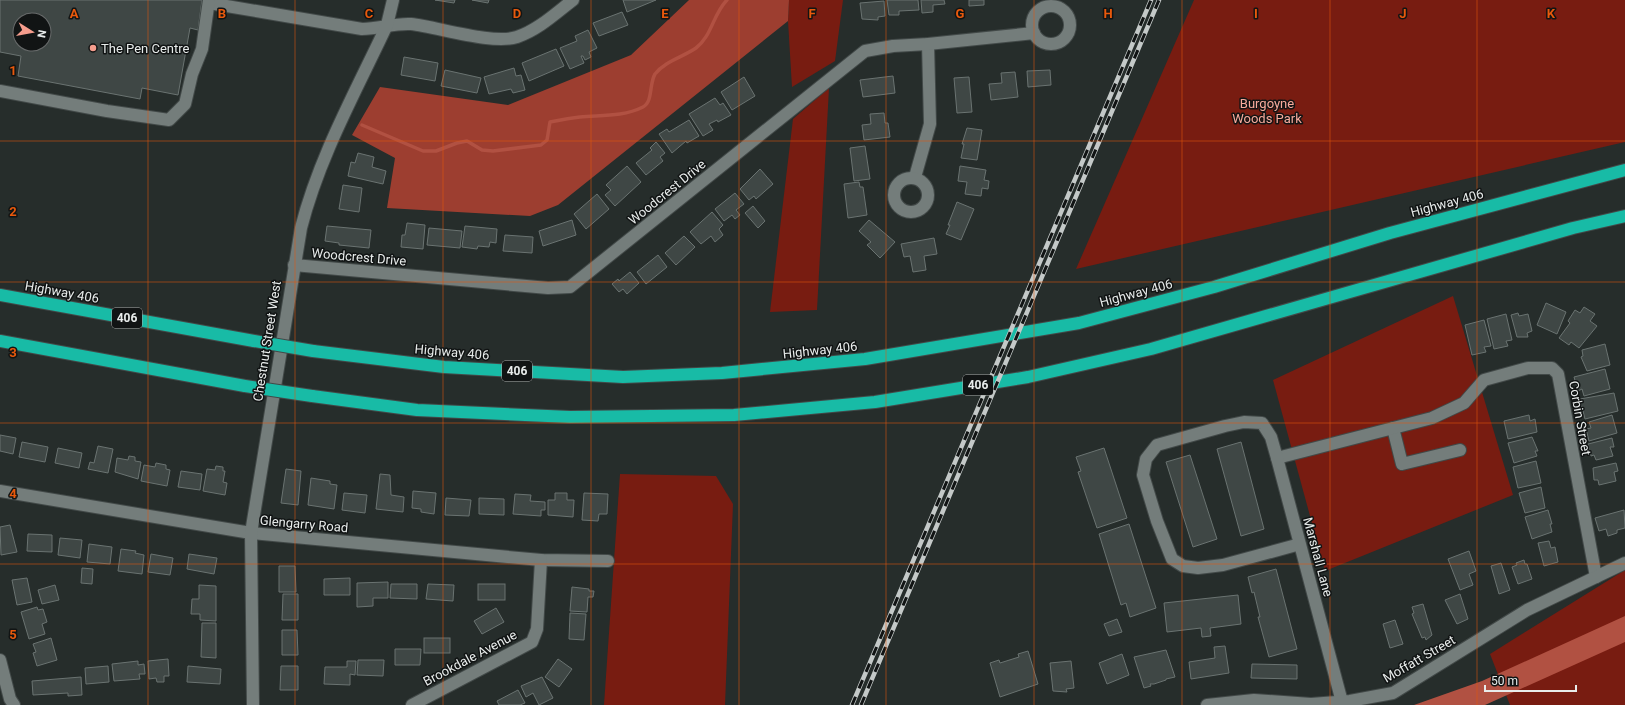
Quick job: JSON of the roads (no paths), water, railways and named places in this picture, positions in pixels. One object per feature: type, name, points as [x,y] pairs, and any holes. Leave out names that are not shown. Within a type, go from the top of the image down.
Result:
[{"type":"highway","name":"Highway 406","points":[[0,295],[254,342],[313,351],[444,367],[622,378],[722,373],[864,360],[1079,323],[1214,287],[1390,233],[1625,170]]},
{"type":"highway","name":"406","points":[[0,341],[246,386],[417,410],[570,416],[734,415],[875,402],[1028,377],[1151,349],[1573,228],[1625,216]]},
{"type":"street","name":"Chestnut Street West","points":[[253,705],[251,533],[294,265],[308,199],[321,166],[387,25],[393,0]]},
{"type":"street","points":[[0,91],[107,111],[169,120],[185,104],[192,74],[202,49],[209,2],[362,29],[373,29],[387,25],[410,24],[499,39],[516,37],[533,30],[573,0]]},
{"type":"street","name":"Woodcrest Drive","points":[[294,265],[548,288],[570,287],[865,51],[893,46],[928,44],[1034,33]]},
{"type":"street","points":[[916,177],[930,124],[928,44]]},
{"type":"street","name":"Corbin Street","points":[[1277,458],[1432,418],[1458,407],[1484,380],[1528,368],[1544,366],[1552,368],[1558,374],[1596,577]]},
{"type":"street","name":"Marshall Lane","points":[[1300,544],[1223,565],[1198,568],[1183,566],[1172,558],[1157,521],[1143,476],[1146,459],[1157,445],[1244,422],[1262,423],[1271,437],[1277,458],[1300,544],[1342,702]]},
{"type":"street","points":[[1393,428],[1402,464],[1460,450]]},
{"type":"street","name":"Glengarry Road","points":[[0,491],[251,533],[541,560],[608,561]]},
{"type":"street","name":"Brookdale Avenue","points":[[412,705],[532,642],[537,629],[541,560]]},
{"type":"street","name":"Moffatt Street","points":[[1207,705],[1254,700],[1311,704],[1342,702],[1393,693],[1527,610],[1625,563]]},
{"type":"street","points":[[0,660],[10,699],[14,705]]},
{"type":"waterway","points":[[362,125],[423,151],[436,151],[467,141],[482,150],[493,151],[541,145],[547,140],[550,122],[576,117],[620,114],[646,105],[650,97],[655,74],[664,66],[696,48],[701,43],[706,37],[718,12],[727,0]]},
{"type":"railway","points":[[852,705],[1151,0]]},
{"type":"railway","points":[[861,705],[1159,0]]},
{"type":"place","name":"The Pen Centre","points":[[93,48]]},
{"type":"park label","name":"Burgoyne Woods Park","points":[[1267,110]]}]
